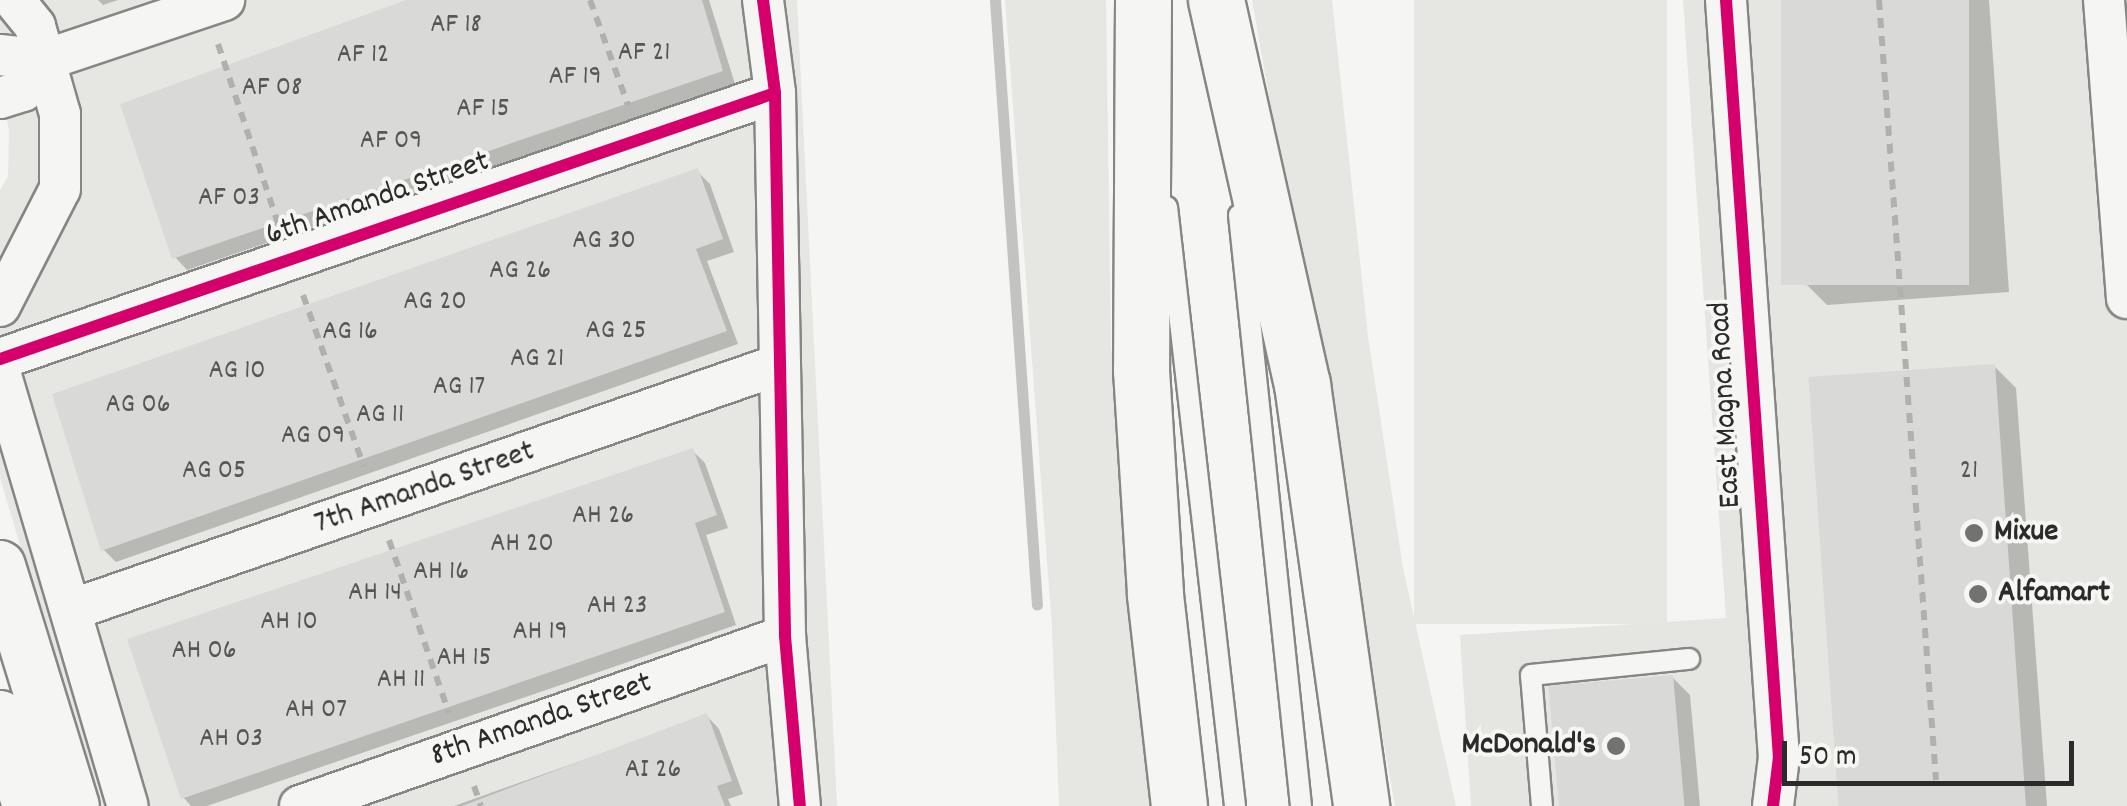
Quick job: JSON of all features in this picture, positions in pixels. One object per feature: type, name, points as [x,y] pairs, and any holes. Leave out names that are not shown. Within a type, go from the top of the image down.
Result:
[{"type":"highway","points":[[1216,2],[1302,384],[1361,806]]},
{"type":"highway","points":[[1144,8],[1140,370],[1154,595],[1179,806]]},
{"type":"street","points":[[0,306],[60,189],[60,114],[34,26],[14,0]]},
{"type":"street","points":[[762,0],[775,93],[785,636],[800,806]]},
{"type":"street","name":"East Magna Road","points":[[1726,0],[1779,757],[1773,806]]},
{"type":"street","points":[[2104,0],[2127,298]]},
{"type":"street","points":[[0,54],[45,60],[214,3]]},
{"type":"street","points":[[0,98],[23,92],[45,60]]},
{"type":"street","name":"6th Amanda Street","points":[[0,359],[775,93]]},
{"type":"street","name":"7th Amanda Street","points":[[71,610],[778,366]]},
{"type":"street","points":[[0,372],[128,806]]},
{"type":"street","points":[[0,566],[74,806]]},
{"type":"street","name":"8th Amanda Street","points":[[300,806],[785,636]]},
{"type":"street","points":[[0,716],[28,806]]},
{"type":"lane","points":[[1216,2],[1301,806]]},
{"type":"lane","points":[[1144,8],[1234,806]]},
{"type":"lane","points":[[1542,806],[1531,675],[1689,659]]},
{"type":"path","points":[[590,0],[640,139]]},
{"type":"path","points":[[1879,0],[1936,780]]},
{"type":"path","points":[[214,3],[290,259],[481,806]]},
{"type":"shaded area","points":[[0,0],[797,0],[837,806],[98,806],[0,478],[0,190],[8,176],[9,131],[0,81]]},
{"type":"shaded area","points":[[1005,0],[1106,0],[1111,347],[1166,806],[1059,806],[1052,628]]},
{"type":"shaded area","points":[[1252,0],[1332,0],[1368,336],[1403,568],[1456,806],[1395,806]]},
{"type":"shaded area","points":[[1414,0],[1667,0],[1667,624],[1414,624]]},
{"type":"shaded area","points":[[1683,0],[2127,0],[2127,806],[1471,806],[1460,635],[1726,618]]},
{"type":"building","points":[[406,0],[702,0],[723,71],[172,259],[120,104]]},
{"type":"building","points":[[1781,0],[1969,0],[1969,285],[1781,285]]},
{"type":"building","points":[[698,168],[723,239],[696,249],[727,331],[101,551],[52,394]]},
{"type":"building","points":[[1995,364],[2026,806],[1838,806],[1808,377]]},
{"type":"building","points":[[693,448],[717,515],[695,523],[725,612],[181,799],[127,639]]},
{"type":"building","name":"McDonald's","points":[[1673,675],[1684,806],[1559,806],[1548,686]]},
{"type":"building","points":[[707,713],[732,781],[717,786],[725,806],[462,806]]},
{"type":"waterway","points":[[995,0],[1037,605]]},
{"type":"cycle path","points":[[763,0],[775,93],[785,636],[800,806]]},
{"type":"cycle path","points":[[1726,0],[1779,757],[1773,806]]},
{"type":"cycle path","points":[[0,359],[775,93]]},
{"type":"place","name":"Mixue","points":[[1974,533]]},
{"type":"place","name":"Alfamart","points":[[1978,594]]},
{"type":"place","name":"McDonald's","points":[[1616,746]]}]
